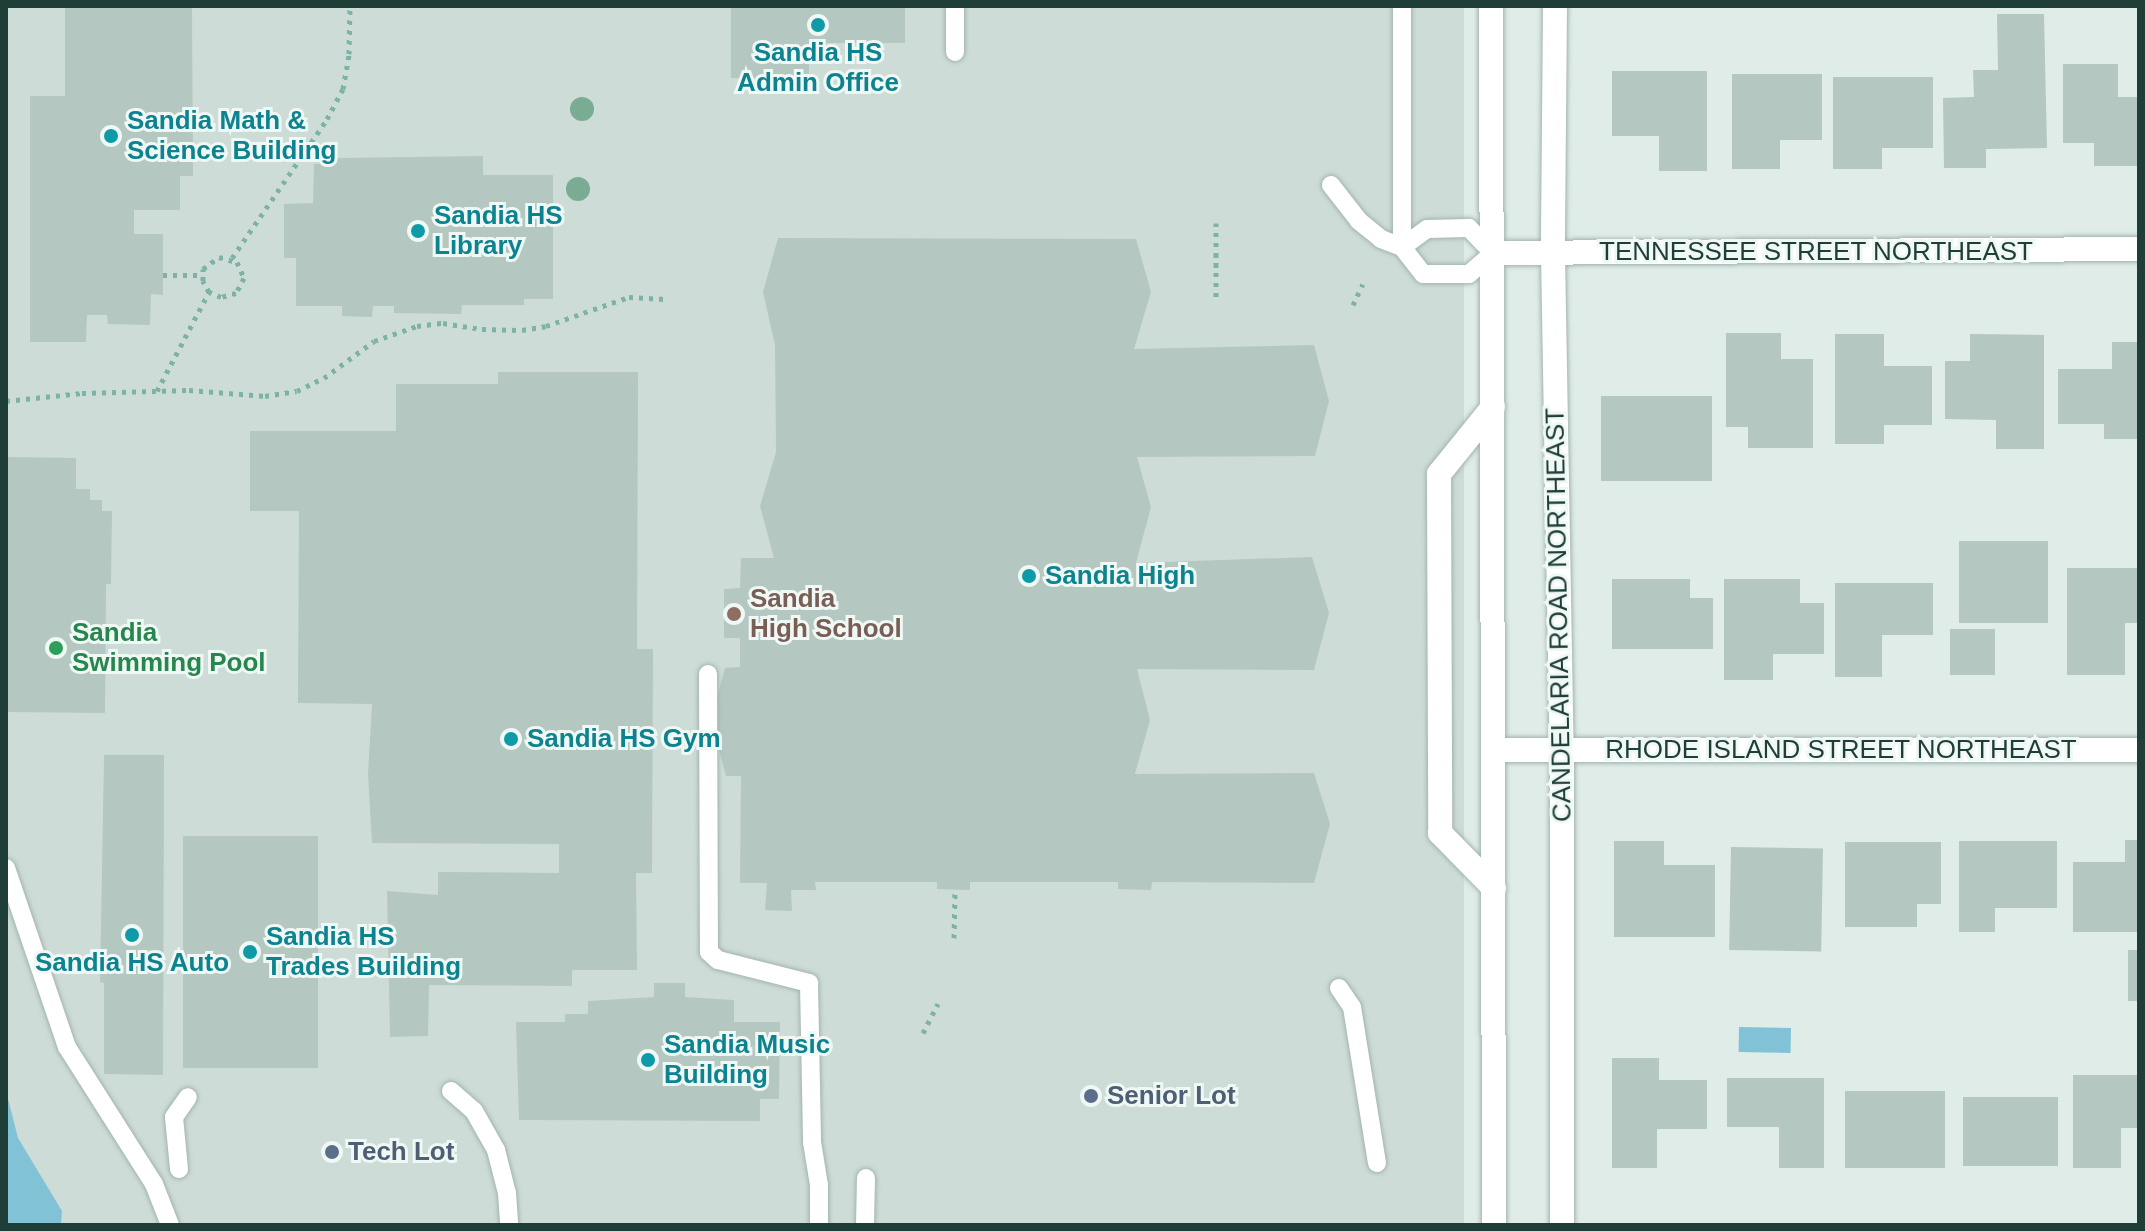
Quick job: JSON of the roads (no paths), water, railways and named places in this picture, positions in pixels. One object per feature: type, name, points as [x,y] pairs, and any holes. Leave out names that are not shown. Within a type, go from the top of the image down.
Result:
[{"type":"main road","points":[[1491,6],[1494,1225]]},
{"type":"main road","name":"CANDELARIA ROAD NORTHEAST","points":[[1555,6],[1553,254],[1562,750],[1562,1225]]},
{"type":"main road","name":"TENNESSEE STREET NORTHEAST","points":[[1493,253],[2139,249]]},
{"type":"main road","points":[[1493,407],[1439,474],[1439,755],[1440,833],[1494,888]]},
{"type":"main road","name":"RHODE ISLAND STREET NORTHEAST","points":[[1494,750],[2139,750]]},
{"type":"lane","points":[[955,6],[955,52]]},
{"type":"lane","points":[[1402,6],[1402,247]]},
{"type":"lane","points":[[1331,185],[1359,221],[1381,239],[1402,247],[1423,274],[1469,274],[1493,253],[1469,228],[1427,229],[1402,247]]},
{"type":"lane","points":[[708,674],[709,952],[718,960],[809,983],[812,1142],[819,1185],[819,1225]]},
{"type":"lane","points":[[6,868],[67,1047],[154,1184],[170,1225]]},
{"type":"lane","points":[[1339,988],[1352,1007],[1377,1163]]},
{"type":"lane","points":[[451,1091],[474,1111],[496,1150],[509,1225]]},
{"type":"lane","points":[[179,1169],[174,1117],[188,1097]]},
{"type":"lane","points":[[865,1225],[866,1178]]},
{"type":"water","points":[[1739,1027],[1791,1028],[1791,1053],[1739,1052]]},
{"type":"water","points":[[6,1091],[18,1138],[62,1211],[61,1225],[6,1225]]},
{"type":"place","name":"Sandia HS Admin Office","points":[[818,25]]},
{"type":"place","name":"Sandia Math & Science Building","points":[[111,136]]},
{"type":"place","name":"Sandia HS Library","points":[[418,231]]},
{"type":"place","name":"Sandia High","points":[[1029,576]]},
{"type":"place","name":"Sandia High School","points":[[734,614]]},
{"type":"place","name":"Sandia Swimming Pool","points":[[56,648]]},
{"type":"place","name":"Sandia HS Gym","points":[[511,739]]},
{"type":"place","name":"Sandia HS Auto","points":[[132,935]]},
{"type":"place","name":"Sandia HS Trades Building","points":[[250,952]]},
{"type":"place","name":"Sandia Music Building","points":[[648,1060]]},
{"type":"place","name":"Senior Lot","points":[[1091,1096]]},
{"type":"place","name":"Tech Lot","points":[[332,1152]]}]
